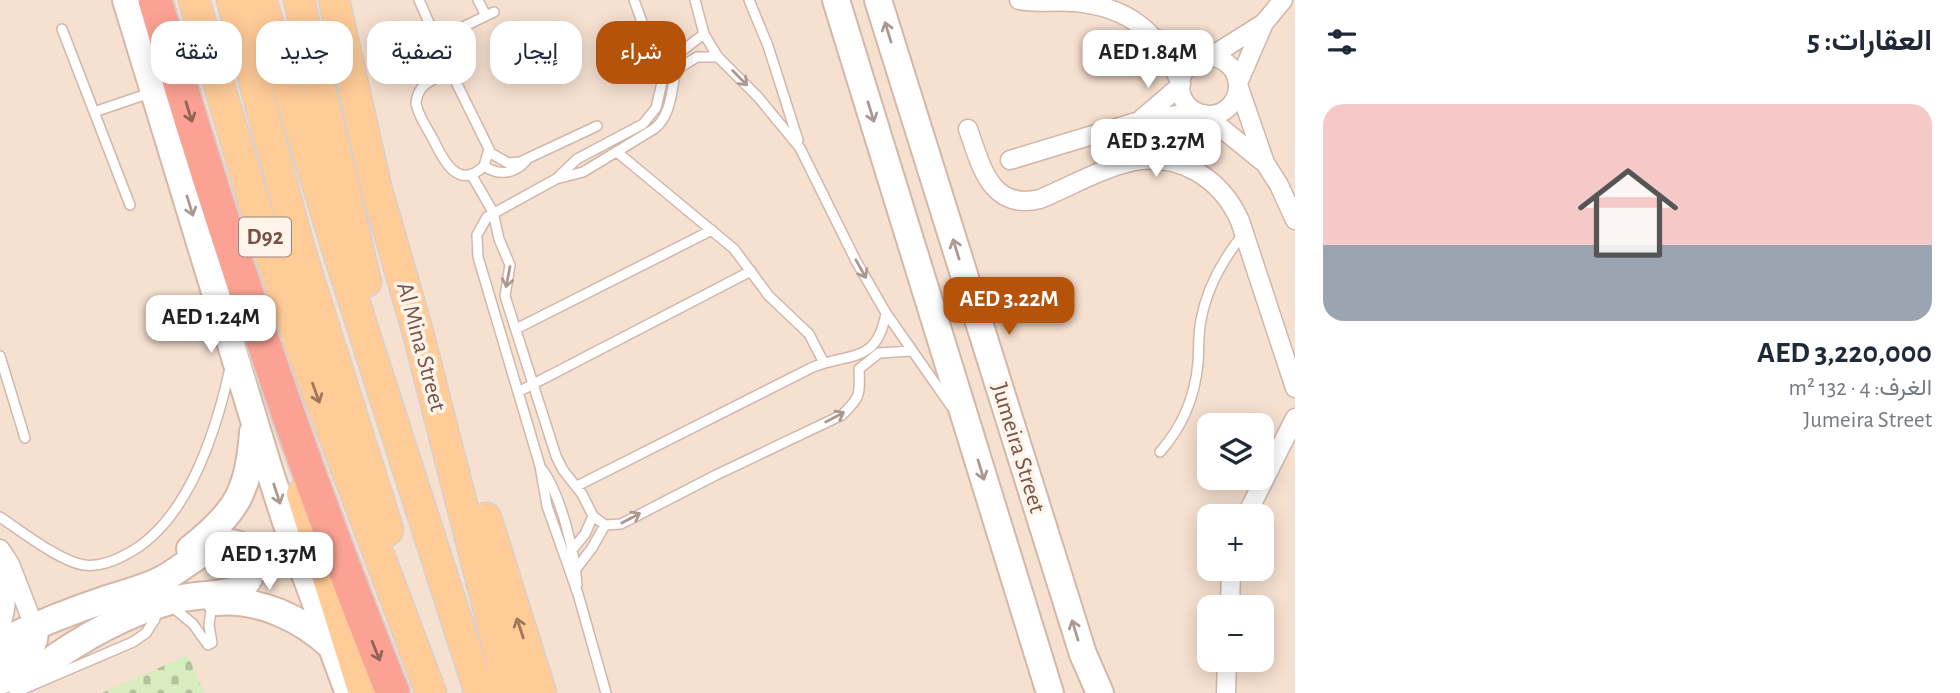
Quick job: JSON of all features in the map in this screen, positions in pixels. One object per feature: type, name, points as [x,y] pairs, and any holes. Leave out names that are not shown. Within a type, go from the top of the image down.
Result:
[{"type":"highway","points":[[155,0],[219,211],[290,421],[393,693]]},
{"type":"main road","points":[[127,0],[286,522],[349,693]]},
{"type":"main road","name":"D92","points":[[194,0],[250,192],[302,351],[345,471],[431,693]]},
{"type":"main road","points":[[232,0],[301,254],[394,551],[421,663]]},
{"type":"main road","points":[[261,0],[346,242]]},
{"type":"main road","points":[[299,0],[346,242],[388,402],[480,693]]},
{"type":"main road","name":"Al Mina Street","points":[[334,0],[376,187],[395,247],[510,693]]},
{"type":"main road","name":"Jumeira Street","points":[[836,0],[1050,693]]},
{"type":"main road","name":"Jumeira Street","points":[[878,0],[1083,654],[1100,693]]},
{"type":"main road","points":[[395,247],[417,287],[434,330],[489,530],[541,693]]},
{"type":"main road","points":[[107,599],[190,548],[228,515],[247,478],[254,416]]},
{"type":"main road","points":[[290,421],[302,495],[364,693]]},
{"type":"main road","points":[[0,642],[34,625],[160,580],[221,544],[242,547],[250,557],[250,578],[240,588],[180,598],[124,617],[75,643],[40,668]]},
{"type":"main road","points":[[0,681],[40,668],[165,615],[213,602],[235,601],[268,608],[314,632],[334,649]]},
{"type":"main road","points":[[0,662],[28,650],[35,641],[34,625]]},
{"type":"street","points":[[1020,0],[1041,3],[1071,2],[1102,7],[1132,19],[1157,39],[1229,65],[1237,76],[1265,163],[1279,185],[1295,220]]},
{"type":"street","points":[[1010,160],[1139,121],[1225,110],[1235,99],[1238,84],[1264,23],[1283,0]]},
{"type":"street","points":[[1139,121],[1181,85],[1182,76],[1191,63],[1208,57],[1264,23]]},
{"type":"street","points":[[1157,39],[1170,60],[1185,101],[1265,163]]},
{"type":"street","points":[[968,129],[991,184],[997,191],[1013,200],[1040,199],[1118,166],[1144,160],[1184,165],[1208,178],[1234,208],[1295,388]]},
{"type":"street","points":[[1252,504],[1293,427]]},
{"type":"street","points":[[0,549],[10,564],[34,625]]},
{"type":"street","points":[[0,564],[7,598],[0,626]]},
{"type":"street","points":[[1226,693],[1227,672]]},
{"type":"lane","points":[[419,0],[428,21]]},
{"type":"lane","points":[[476,21],[490,14],[478,0]]},
{"type":"lane","points":[[634,0],[642,21]]},
{"type":"lane","points":[[695,0],[704,34],[718,57],[758,97],[800,148]]},
{"type":"lane","points":[[749,0],[768,46],[800,148],[850,248],[886,313],[970,432]]},
{"type":"lane","points":[[62,29],[130,205]]},
{"type":"lane","points":[[606,693],[578,594],[547,506],[540,466],[476,250],[479,229],[493,212],[556,178],[577,159],[643,124],[656,108],[664,74],[671,59],[704,34]]},
{"type":"lane","points":[[556,178],[583,172],[644,136],[663,121],[675,86],[676,70],[697,57],[718,57]]},
{"type":"lane","points":[[425,84],[417,94],[416,104],[447,166],[458,173],[471,174],[484,166],[489,152],[488,142],[457,84]]},
{"type":"lane","points":[[94,112],[155,92]]},
{"type":"lane","points":[[484,166],[495,172],[507,173],[527,160],[597,126]]},
{"type":"lane","points":[[489,152],[508,163],[527,160]]},
{"type":"lane","points":[[617,152],[734,249],[769,296],[809,334],[824,363]]},
{"type":"lane","points":[[471,174],[493,212],[499,239],[510,265],[505,296],[556,457],[577,486],[593,516],[605,525],[621,524],[842,415],[860,393],[859,369],[852,358]]},
{"type":"lane","points":[[516,329],[712,230]]},
{"type":"lane","points":[[1160,452],[1181,423],[1194,390],[1201,320],[1210,289],[1224,260],[1244,233]]},
{"type":"lane","points":[[518,392],[751,271]]},
{"type":"lane","points":[[577,486],[824,363],[864,354],[883,331],[886,313]]},
{"type":"lane","points":[[0,517],[66,559],[84,565],[112,562],[149,540],[173,512],[202,454],[217,417],[234,349]]},
{"type":"lane","points":[[859,369],[879,353],[912,351]]},
{"type":"lane","points":[[0,356],[25,438]]},
{"type":"lane","points":[[540,466],[556,495],[572,550],[578,594]]},
{"type":"lane","points":[[572,550],[585,534],[593,516]]},
{"type":"lane","points":[[576,569],[605,525]]},
{"type":"lane","points":[[13,693],[134,642],[165,615],[193,624],[210,644],[209,618],[213,602]]},
{"type":"shaded area","points":[[0,0],[1295,0],[1295,693],[0,693]]},
{"type":"green space","points":[[188,655],[204,693],[102,693]]}]
